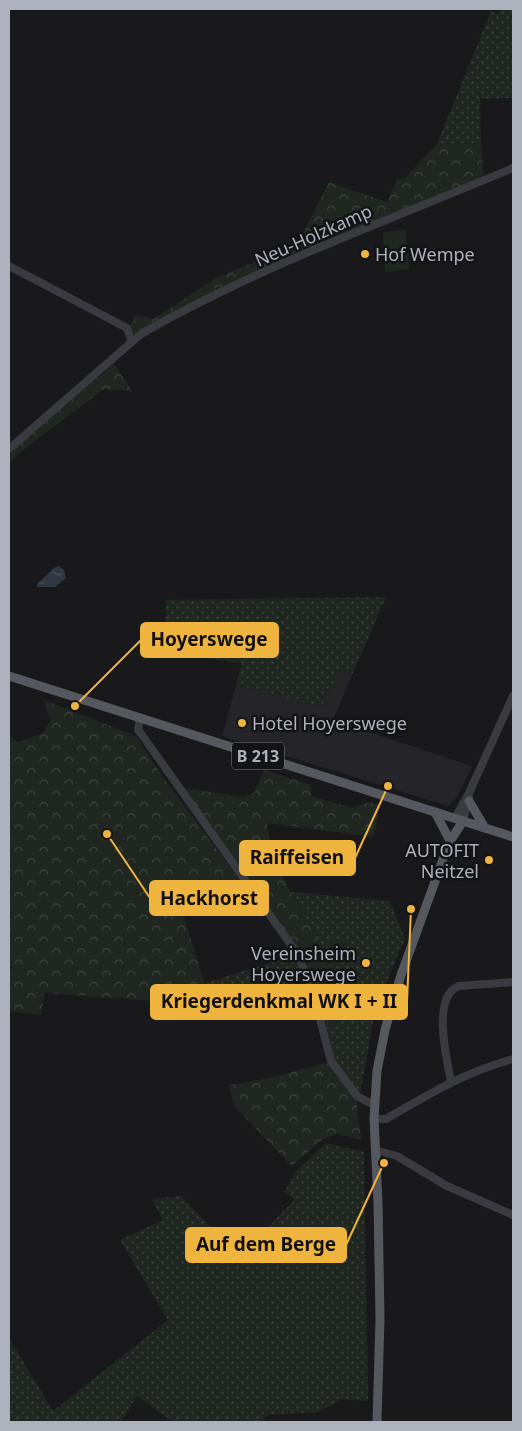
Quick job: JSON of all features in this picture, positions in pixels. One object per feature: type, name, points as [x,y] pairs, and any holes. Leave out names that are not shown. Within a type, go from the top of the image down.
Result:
[{"type":"main road","name":"B 213","points":[[9,676],[513,837]]},
{"type":"main road","points":[[469,797],[485,828]]},
{"type":"main road","points":[[435,812],[449,840]]},
{"type":"main road","points":[[377,1422],[380,1310],[374,1105],[377,1071],[394,999],[449,840],[459,819]]},
{"type":"street","name":"Neu-Holzkamp","points":[[9,449],[132,342],[166,320],[228,289],[360,230],[513,168]]},
{"type":"street","points":[[9,266],[127,328],[132,342]]},
{"type":"street","points":[[459,819],[513,696]]},
{"type":"street","points":[[140,718],[138,730],[296,952],[312,988],[331,1061],[358,1096],[374,1105]]},
{"type":"street","points":[[451,1082],[442,1035],[447,995],[459,986],[513,982]]},
{"type":"street","points":[[374,1119],[386,1119],[451,1082],[480,1068],[513,1059]]},
{"type":"street","points":[[375,1150],[384,1150],[397,1156],[447,1186],[513,1215]]},
{"type":"shaded area","points":[[341,668],[352,675],[333,720],[472,766],[457,797],[448,806],[222,736],[236,685],[323,707]]},
{"type":"green space","points":[[501,9],[513,9],[513,98],[480,99],[481,143],[437,144],[491,11],[498,14]]},
{"type":"green space","points":[[481,143],[484,177],[383,219],[135,335],[129,327],[136,315],[153,319],[218,277],[297,245],[329,182],[387,202],[397,179],[405,178],[437,144]]},
{"type":"green space","points":[[406,230],[409,269],[385,272],[383,232]]},
{"type":"green space","points":[[114,364],[132,391],[104,389],[18,454],[9,464],[9,456],[17,446]]},
{"type":"green space","points":[[386,597],[352,675],[341,668],[323,707],[236,685],[242,663],[164,652],[166,600]]},
{"type":"green space","points":[[44,700],[136,736],[163,777],[247,890],[180,904],[211,1005],[45,993],[41,1015],[9,1011],[9,735],[18,742],[43,733],[50,721]]},
{"type":"green space","points":[[264,770],[311,785],[311,796],[353,808],[365,803],[380,804],[374,837],[267,823],[274,864],[360,1008],[327,1027],[313,984],[183,788],[243,797],[254,793]]},
{"type":"green space","points":[[291,892],[390,901],[405,938],[375,1011],[360,1095],[334,1060],[327,1027],[360,1009]]},
{"type":"green space","points":[[329,939],[347,942],[343,961],[336,960]]},
{"type":"green space","points":[[294,955],[302,982],[237,995],[211,1005],[206,983]]},
{"type":"green space","points":[[325,1063],[330,1064],[357,1102],[361,1140],[337,1134],[323,1139],[292,1166],[234,1106],[229,1085],[270,1078]]},
{"type":"green space","points":[[326,1143],[364,1152],[368,1401],[343,1399],[318,1412],[267,1415],[262,1422],[173,1422],[137,1396],[121,1422],[9,1422],[9,1338],[53,1411],[168,1320],[120,1240],[163,1220],[152,1199],[181,1196],[240,1257],[294,1200],[285,1191],[296,1171]]},
{"type":"water","points":[[59,566],[64,570],[66,578],[55,587],[37,587],[37,584],[54,568]]},
{"type":"place","name":"Hof Wempe","points":[[365,254]]},
{"type":"place","name":"Hoyerswege","points":[[75,706]]},
{"type":"place","name":"Hotel Hoyerswege","points":[[242,723]]},
{"type":"place","name":"Raiffeisen","points":[[388,786]]},
{"type":"place","name":"Hackhorst","points":[[107,834]]},
{"type":"place","name":"AUTOFIT Neitzel","points":[[489,860]]},
{"type":"place","name":"Kriegerdenkmal WK I + II","points":[[411,909]]},
{"type":"place","name":"Vereinsheim Hoyerswege","points":[[366,963]]},
{"type":"place","name":"Auf dem Berge","points":[[384,1163]]}]
